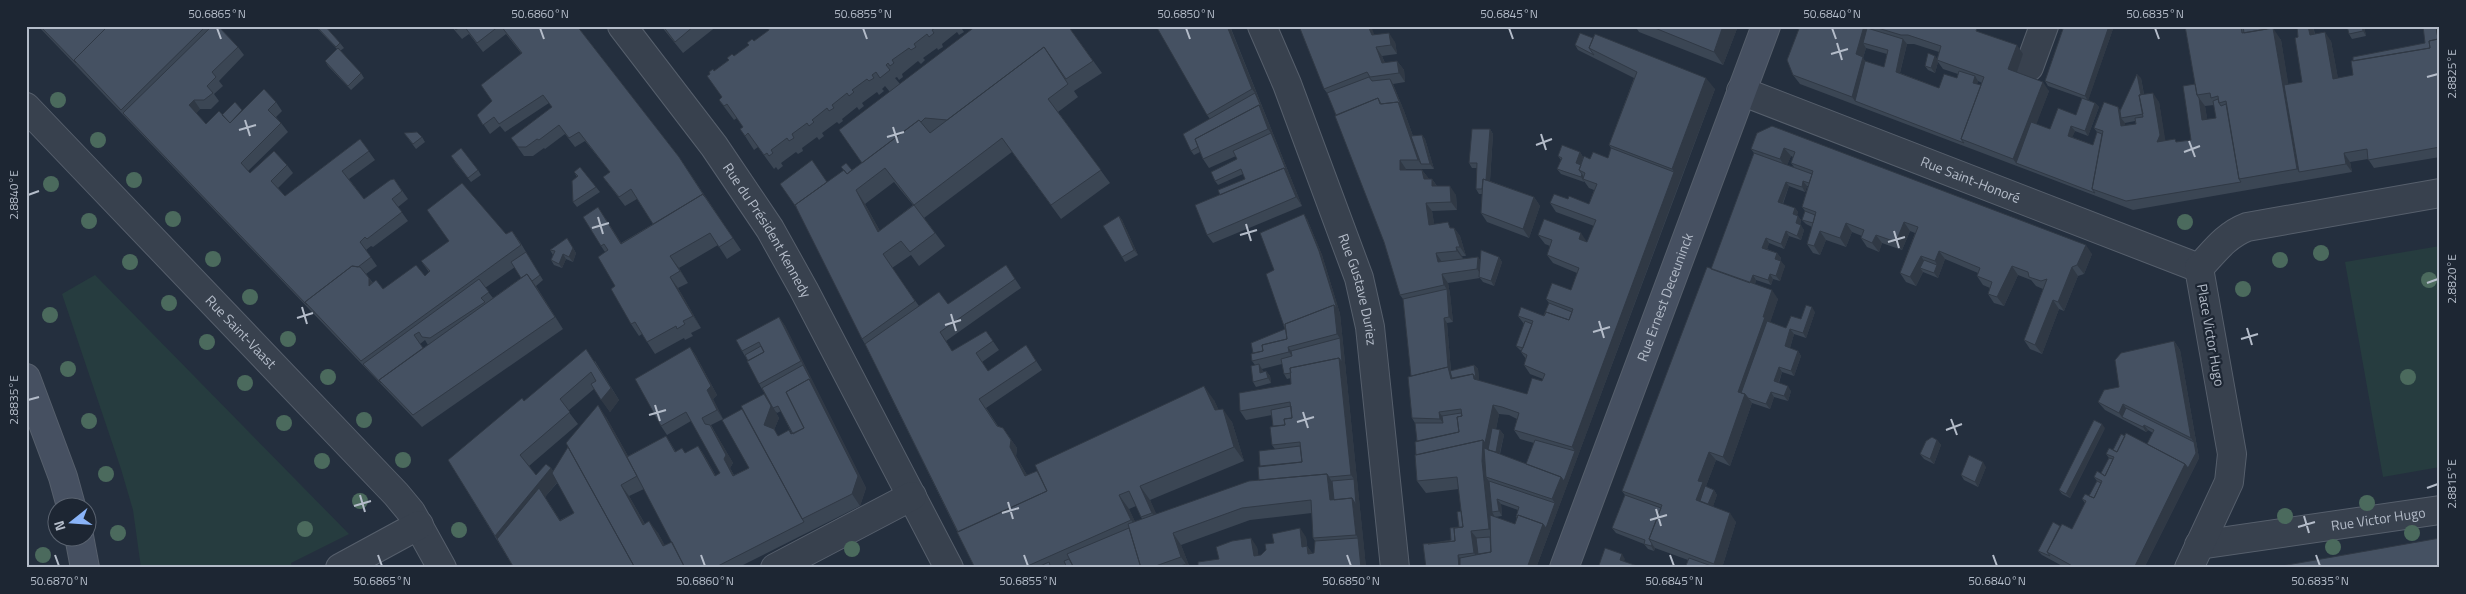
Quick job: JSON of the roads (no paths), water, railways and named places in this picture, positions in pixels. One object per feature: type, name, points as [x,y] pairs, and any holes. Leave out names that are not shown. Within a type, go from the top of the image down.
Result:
[{"type":"street","name":"Rue du Président Kennedy","points":[[622,26],[714,146],[770,229],[889,450],[949,568]]},
{"type":"street","name":"Rue Gustave Duriez","points":[[1262,26],[1287,84],[1359,278],[1366,304],[1395,568]]},
{"type":"street","name":"Rue Ernest Deceuninck","points":[[1564,568],[1766,26]]},
{"type":"street","points":[[2029,67],[2044,26]]},
{"type":"street","name":"Rue Saint-Honoré","points":[[1742,91],[2199,268]]},
{"type":"street","name":"Rue Saint-Vaast","points":[[26,107],[380,475],[411,512],[442,568]]},
{"type":"street","name":"Place Victor Hugo","points":[[2193,559],[2229,482],[2232,454],[2199,268],[2235,232],[2247,227],[2440,193]]},
{"type":"street","points":[[26,378],[68,496]]},
{"type":"street","points":[[774,568],[912,496]]},
{"type":"street","name":"Rue Victor Hugo","points":[[2193,559],[2440,510]]},
{"type":"street","points":[[340,568],[419,525]]},
{"type":"street","points":[[80,546],[85,568]]}]
